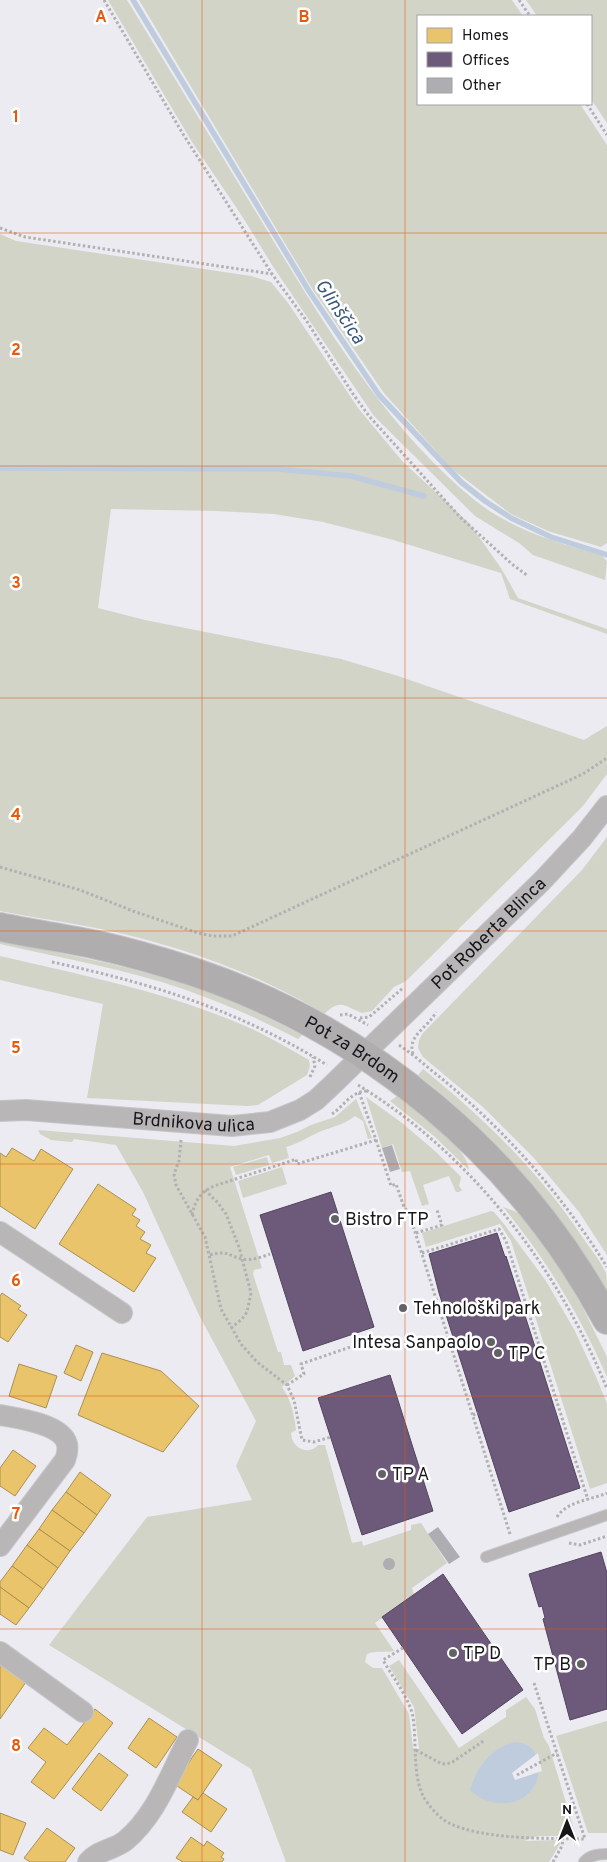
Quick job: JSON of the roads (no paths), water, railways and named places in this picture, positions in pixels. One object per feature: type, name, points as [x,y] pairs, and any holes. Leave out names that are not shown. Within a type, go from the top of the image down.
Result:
[{"type":"main road","name":"Pot za Brdom","points":[[0,927],[95,945],[193,972],[265,1000],[316,1026],[364,1054],[398,1078],[461,1130],[510,1180],[566,1252],[607,1320]]},
{"type":"street","name":"Pot Roberta Blinca","points":[[364,1054],[542,881],[582,838],[607,806]]},
{"type":"street","name":"Brdnikova ulica","points":[[0,1111],[26,1110],[182,1123],[250,1126],[282,1118],[316,1100],[364,1054]]},
{"type":"street","points":[[0,1232],[122,1313]]},
{"type":"street","points":[[0,1415],[55,1430],[63,1436],[67,1443],[68,1451],[65,1460],[0,1546]]},
{"type":"street","points":[[0,1652],[83,1712]]},
{"type":"street","points":[[88,1862],[94,1855],[124,1842],[151,1813],[188,1740]]},
{"type":"lane","points":[[486,1557],[607,1515]]},
{"type":"lane","points":[[584,1862],[588,1858],[602,1854]]},
{"type":"water","points":[[515,1742],[529,1746],[537,1760],[538,1774],[535,1786],[527,1795],[506,1803],[493,1802],[481,1798],[470,1790],[477,1773],[486,1759],[492,1753]]},
{"type":"waterway","name":"Glinščica","points":[[133,0],[309,291],[379,395],[461,482],[485,501],[511,518],[551,537],[607,555]]},
{"type":"waterway","name":"Glinščica","points":[[0,468],[278,469],[351,476],[424,496]]},
{"type":"place","name":"Bistro FTP","points":[[335,1219]]},
{"type":"place","name":"Tehnološki park","points":[[403,1308]]},
{"type":"place","name":"Intesa Sanpaolo","points":[[491,1342]]},
{"type":"place","name":"TP C","points":[[498,1353]]},
{"type":"place","name":"TP A","points":[[382,1474]]},
{"type":"place","name":"TP D","points":[[453,1653]]},
{"type":"place","name":"TP B","points":[[581,1664]]}]
